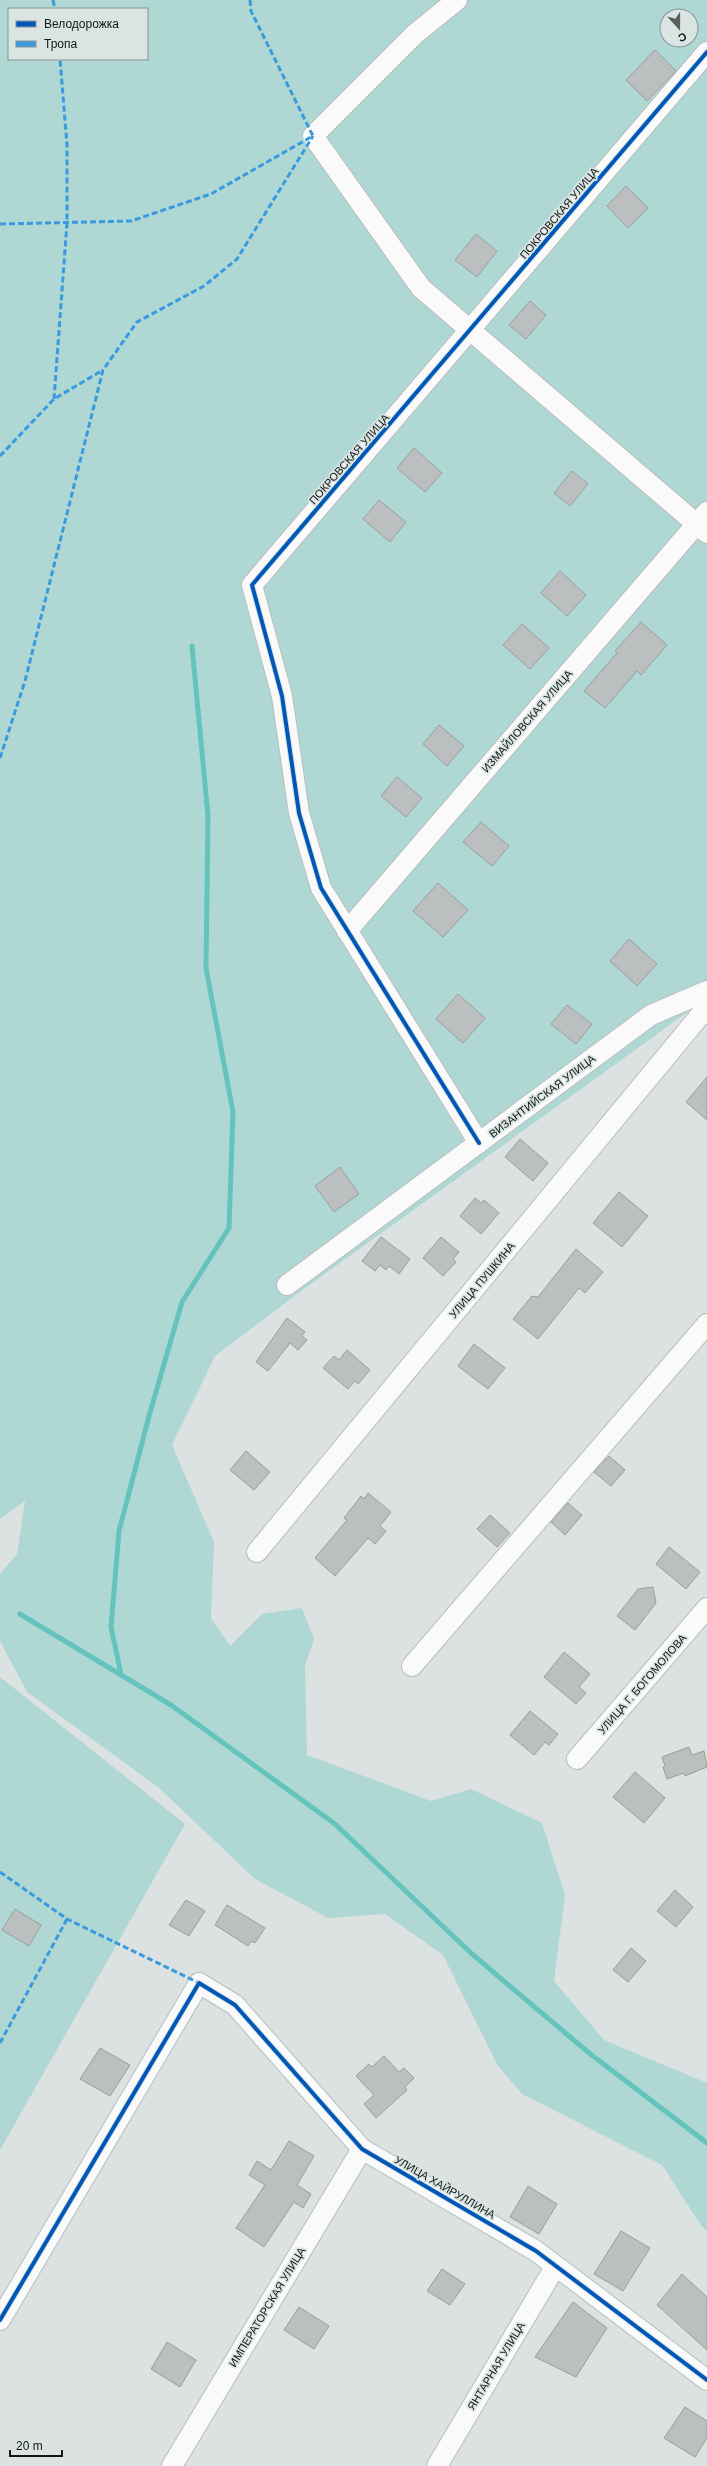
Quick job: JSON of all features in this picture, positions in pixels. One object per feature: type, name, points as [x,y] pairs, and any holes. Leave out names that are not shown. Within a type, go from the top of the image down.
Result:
[{"type":"street","points":[[457,0],[415,34],[313,136],[421,288],[703,523]]},
{"type":"street","name":"ПОКРОВСКАЯ УЛИЦА","points":[[347,931],[320,888],[299,814],[282,696],[252,585],[471,331],[707,52]]},
{"type":"street","name":"ИЗМАЙЛОВСКАЯ УЛИЦА","points":[[347,931],[703,523]]},
{"type":"street","points":[[347,931],[479,1143]]},
{"type":"street","name":"ВИЗАНТИЙСКАЯ УЛИЦА","points":[[287,1285],[652,1015],[707,991]]},
{"type":"street","name":"УЛИЦА ПУШКИНА","points":[[257,1552],[707,1007]]},
{"type":"street","points":[[412,1666],[707,1324]]},
{"type":"street","name":"УЛИЦА Г. БОГОМОЛОВА","points":[[577,1759],[707,1608]]},
{"type":"street","name":"УЛИЦА ХАЙРУЛЛИНА","points":[[0,2320],[199,1983],[235,2005],[362,2149],[536,2251],[555,2267],[707,2380]]},
{"type":"street","name":"ИМПЕРАТОРСКАЯ УЛИЦА","points":[[172,2466],[362,2149]]},
{"type":"street","name":"ЯНТАРНАЯ УЛИЦА","points":[[437,2466],[555,2267]]},
{"type":"shaded area","points":[[0,0],[707,0],[707,998],[297,1294],[215,1356],[172,1445],[214,1542],[211,1618],[230,1646],[262,1614],[302,1608],[314,1639],[305,1666],[307,1755],[431,1801],[471,1789],[542,1823],[565,1895],[554,1981],[604,2040],[707,2083],[707,2231],[700,2224],[662,2165],[522,2094],[498,2066],[443,1955],[385,1914],[328,1918],[255,1879],[158,1787],[27,1692],[0,1641],[0,1574],[17,1554],[25,1501],[0,1519]]},
{"type":"shaded area","points":[[0,1677],[185,1824],[0,2150]]},
{"type":"building","points":[[655,50],[676,71],[647,101],[626,80]]},
{"type":"building","points":[[626,186],[648,208],[628,228],[607,206]]},
{"type":"building","points":[[476,234],[497,251],[477,277],[455,260]]},
{"type":"building","points":[[530,301],[546,315],[526,339],[509,325]]},
{"type":"building","points":[[414,448],[442,473],[425,492],[397,468]]},
{"type":"building","points":[[572,471],[588,484],[570,506],[554,493]]},
{"type":"building","points":[[379,500],[406,522],[390,542],[363,519]]},
{"type":"building","points":[[560,571],[586,595],[567,616],[541,593]]},
{"type":"building","points":[[641,622],[667,645],[641,675],[637,671],[605,708],[584,691],[617,653],[615,651]]},
{"type":"building","points":[[522,624],[549,648],[530,669],[503,645]]},
{"type":"building","points":[[439,725],[464,746],[447,766],[423,744]]},
{"type":"building","points":[[397,777],[422,798],[406,817],[381,796]]},
{"type":"building","points":[[481,822],[509,846],[492,866],[463,842]]},
{"type":"building","points":[[438,883],[468,910],[443,937],[413,911]]},
{"type":"building","points":[[629,939],[657,964],[637,986],[610,961]]},
{"type":"building","points":[[458,994],[485,1018],[463,1043],[436,1019]]},
{"type":"building","points":[[567,1005],[592,1024],[576,1044],[551,1024]]},
{"type":"building","points":[[707,1077],[707,1120],[686,1102]]},
{"type":"building","points":[[520,1139],[548,1163],[533,1181],[505,1157]]},
{"type":"building","points":[[340,1167],[359,1194],[334,1212],[315,1186]]},
{"type":"building","points":[[619,1192],[648,1216],[622,1247],[593,1223]]},
{"type":"building","points":[[475,1198],[481,1203],[484,1200],[499,1213],[481,1234],[460,1216]]},
{"type":"building","points":[[381,1237],[410,1259],[399,1274],[389,1266],[386,1270],[380,1265],[375,1271],[362,1261]]},
{"type":"building","points":[[441,1237],[459,1252],[453,1259],[456,1262],[443,1276],[423,1258]]},
{"type":"building","points":[[576,1249],[603,1272],[585,1293],[579,1288],[538,1339],[513,1319],[532,1296],[538,1297]]},
{"type":"building","points":[[287,1318],[305,1332],[302,1336],[307,1340],[298,1350],[290,1343],[268,1371],[256,1362]]},
{"type":"building","points":[[474,1344],[505,1368],[488,1389],[458,1366]]},
{"type":"building","points":[[347,1350],[370,1370],[358,1384],[355,1381],[348,1389],[323,1368],[334,1356],[339,1360]]},
{"type":"building","points":[[246,1451],[270,1472],[254,1490],[230,1470]]},
{"type":"building","points":[[609,1456],[625,1470],[611,1486],[594,1472]]},
{"type":"building","points":[[368,1493],[391,1512],[380,1526],[386,1531],[375,1544],[368,1538],[335,1576],[315,1558],[347,1520],[344,1518],[361,1496],[364,1499]]},
{"type":"building","points":[[568,1503],[582,1515],[565,1535],[551,1522]]},
{"type":"building","points":[[490,1515],[510,1533],[497,1547],[477,1529]]},
{"type":"building","points":[[669,1547],[700,1572],[686,1589],[656,1564]]},
{"type":"building","points":[[653,1587],[656,1603],[635,1630],[617,1616],[638,1589]]},
{"type":"building","points":[[564,1652],[590,1674],[579,1687],[586,1693],[576,1704],[544,1677]]},
{"type":"building","points":[[530,1711],[558,1734],[549,1745],[545,1742],[534,1755],[510,1735]]},
{"type":"building","points":[[689,1747],[692,1755],[704,1751],[707,1767],[685,1776],[684,1773],[667,1779],[663,1767],[665,1766],[662,1757]]},
{"type":"building","points":[[635,1772],[665,1798],[644,1823],[613,1797]]},
{"type":"building","points":[[675,1890],[693,1907],[676,1927],[657,1911]]},
{"type":"building","points":[[186,1900],[205,1911],[189,1936],[169,1925]]},
{"type":"building","points":[[227,1905],[265,1928],[255,1943],[251,1941],[248,1946],[215,1925]]},
{"type":"building","points":[[15,1909],[41,1925],[29,1946],[2,1930]]},
{"type":"building","points":[[631,1948],[646,1961],[628,1982],[613,1970]]},
{"type":"building","points":[[100,2048],[130,2065],[110,2096],[80,2079]]},
{"type":"building","points":[[384,2056],[399,2072],[404,2068],[414,2078],[405,2087],[407,2090],[376,2118],[364,2104],[374,2095],[356,2076],[369,2064],[372,2067]]},
{"type":"building","points":[[289,2141],[314,2156],[297,2185],[311,2194],[303,2208],[294,2202],[264,2247],[236,2228],[265,2185],[249,2175],[257,2161],[271,2170]]},
{"type":"building","points":[[528,2186],[557,2204],[539,2234],[510,2217]]},
{"type":"building","points":[[621,2231],[650,2248],[623,2291],[594,2274]]},
{"type":"building","points":[[442,2269],[465,2284],[450,2305],[427,2291]]},
{"type":"building","points":[[682,2274],[707,2297],[707,2350],[657,2305]]},
{"type":"building","points":[[573,2302],[607,2328],[576,2377],[535,2357]]},
{"type":"building","points":[[299,2307],[329,2326],[314,2349],[284,2330]]},
{"type":"building","points":[[167,2342],[196,2360],[180,2387],[151,2369]]},
{"type":"building","points":[[685,2407],[707,2421],[707,2438],[695,2457],[664,2438]]},
{"type":"waterway","points":[[121,1674],[111,1627],[119,1531],[149,1416],[182,1302],[229,1228],[233,1112],[206,968],[208,816],[192,646]]},
{"type":"waterway","points":[[20,1614],[171,1705],[335,1824],[472,1954],[589,2053],[707,2143]]},
{"type":"marked path","points":[[53,0],[55,8]]},
{"type":"marked path","points":[[250,0],[251,11],[313,136]]},
{"type":"marked path","points":[[54,399],[67,223],[67,145],[60,60]]},
{"type":"marked path","points":[[0,758],[25,681],[103,370],[137,322],[204,286],[237,259],[313,136]]},
{"type":"marked path","points":[[0,224],[131,221],[211,194],[311,137]]},
{"type":"marked path","points":[[0,456],[54,399],[103,370]]},
{"type":"marked path","points":[[0,1872],[67,1919],[199,1983]]},
{"type":"marked path","points":[[0,2043],[67,1919]]},
{"type":"cycle path","points":[[479,1143],[321,888],[299,813],[282,696],[252,585],[707,52]]},
{"type":"cycle path","points":[[0,2320],[199,1983],[235,2005],[362,2149],[536,2251],[707,2380]]}]
